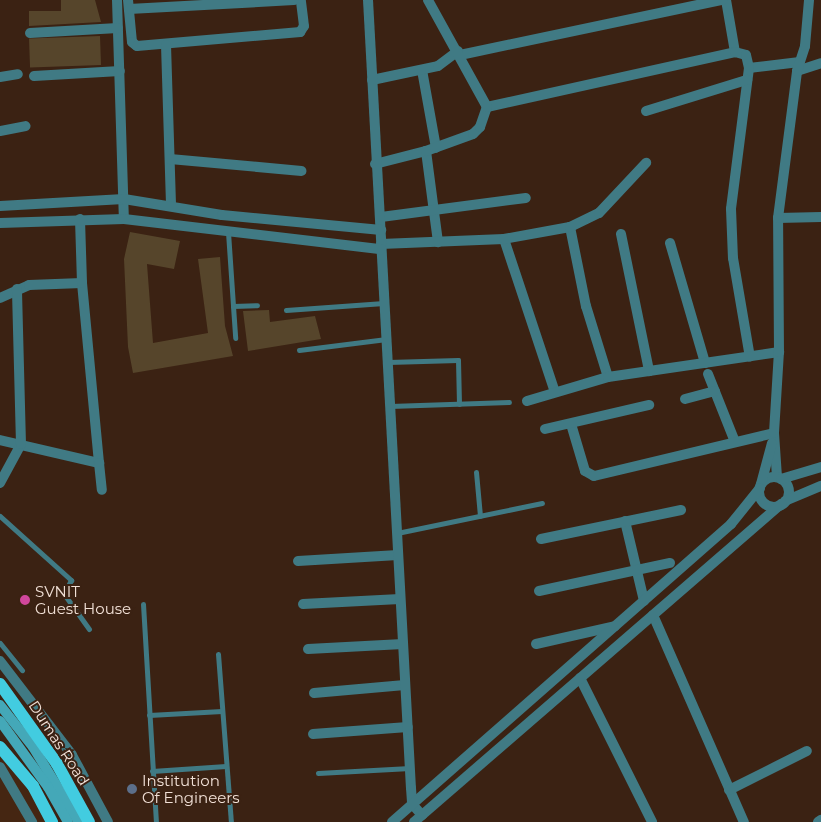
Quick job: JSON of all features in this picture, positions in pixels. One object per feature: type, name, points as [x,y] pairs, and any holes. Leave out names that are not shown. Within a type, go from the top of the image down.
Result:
[{"type":"main road","name":"Dumas Road","points":[[0,684],[57,764],[89,822]]},
{"type":"main road","points":[[0,704],[38,755],[79,822]]},
{"type":"main road","points":[[0,721],[48,787],[68,822]]},
{"type":"main road","points":[[0,747],[33,786],[52,822]]},
{"type":"street","points":[[117,0],[124,219]]},
{"type":"street","points":[[294,0],[128,5],[132,42],[137,46],[166,45],[300,32],[304,26],[301,0]]},
{"type":"street","points":[[368,0],[375,164],[381,218],[387,362],[412,804],[422,814]]},
{"type":"street","points":[[375,164],[431,149],[473,134],[480,127],[487,107],[459,53],[428,0]]},
{"type":"street","points":[[372,80],[441,65],[459,53],[722,0]]},
{"type":"street","points":[[726,0],[735,52]]},
{"type":"street","points":[[414,822],[783,503],[788,489],[779,478],[774,433],[779,352],[778,218],[799,66],[805,46],[809,0]]},
{"type":"street","points":[[30,33],[118,28]]},
{"type":"street","points":[[166,45],[171,206]]},
{"type":"street","points":[[487,107],[735,52],[746,54],[747,80],[730,209],[733,258],[750,356]]},
{"type":"street","points":[[748,68],[821,63]]},
{"type":"street","points":[[422,70],[431,149],[438,242]]},
{"type":"street","points":[[34,76],[120,71]]},
{"type":"street","points":[[0,77],[18,74]]},
{"type":"street","points":[[646,110],[747,80]]},
{"type":"street","points":[[0,131],[26,126]]},
{"type":"street","points":[[170,159],[301,171]]},
{"type":"street","points":[[0,223],[124,219],[228,232],[381,247],[504,239],[570,227],[599,212],[646,163]]},
{"type":"street","points":[[381,218],[526,198]]},
{"type":"street","points":[[0,206],[124,199],[381,230]]},
{"type":"street","points":[[778,218],[821,218]]},
{"type":"street","points":[[80,219],[82,283],[102,490]]},
{"type":"street","points":[[570,227],[586,306],[608,377]]},
{"type":"street","points":[[622,234],[649,370]]},
{"type":"street","points":[[504,239],[555,392]]},
{"type":"street","points":[[670,243],[705,363]]},
{"type":"street","points":[[0,298],[17,289],[47,282],[82,283]]},
{"type":"street","points":[[0,483],[21,444],[17,289]]},
{"type":"street","points":[[527,401],[608,377],[779,352]]},
{"type":"street","points":[[708,374],[735,442]]},
{"type":"street","points":[[685,399],[715,391]]},
{"type":"street","points":[[545,429],[649,405]]},
{"type":"street","points":[[571,424],[585,471],[594,476],[774,433]]},
{"type":"street","points":[[774,433],[761,486],[763,502],[772,506],[820,489]]},
{"type":"street","points":[[0,440],[99,463]]},
{"type":"street","points":[[392,822],[731,524],[768,478],[779,478],[821,467]]},
{"type":"street","points":[[541,539],[681,510]]},
{"type":"street","points":[[625,521],[644,601]]},
{"type":"street","points":[[298,561],[398,555]]},
{"type":"street","points":[[539,591],[670,563]]},
{"type":"street","points":[[304,604],[400,599]]},
{"type":"street","points":[[653,615],[744,822]]},
{"type":"street","points":[[536,644],[615,626]]},
{"type":"street","points":[[308,649],[403,644]]},
{"type":"street","points":[[0,661],[72,756],[108,822]]},
{"type":"street","points":[[580,678],[652,822]]},
{"type":"street","points":[[314,693],[405,685]]},
{"type":"street","points":[[312,734],[408,727]]},
{"type":"street","points":[[729,790],[807,751]]},
{"type":"street","points":[[0,767],[32,822]]},
{"type":"lane","points":[[228,232],[236,338]]},
{"type":"lane","points":[[286,310],[384,303]]},
{"type":"lane","points":[[233,306],[256,305]]},
{"type":"lane","points":[[299,350],[386,339]]},
{"type":"lane","points":[[387,362],[458,360],[460,404]]},
{"type":"lane","points":[[390,406],[509,402]]},
{"type":"lane","points":[[476,472],[480,516]]},
{"type":"lane","points":[[397,533],[542,503]]},
{"type":"lane","points":[[0,516],[71,580],[64,594],[89,628]]},
{"type":"lane","points":[[142,604],[156,822]]},
{"type":"lane","points":[[0,643],[22,670]]},
{"type":"lane","points":[[218,654],[230,822]]},
{"type":"lane","points":[[149,714],[222,711]]},
{"type":"lane","points":[[152,771],[226,766]]},
{"type":"lane","points":[[318,773],[410,768]]},
{"type":"shaded area","points":[[0,751],[29,788],[47,822],[0,822]]},
{"type":"building","points":[[61,0],[95,0],[101,22],[29,26],[29,11],[61,11]]},
{"type":"building","points":[[100,36],[101,65],[30,67],[29,38]]},
{"type":"building","points":[[130,232],[180,241],[174,269],[147,264],[153,343],[208,333],[198,259],[220,257],[225,326],[233,356],[133,373],[128,347],[124,259]]},
{"type":"building","points":[[269,310],[270,322],[315,316],[321,339],[248,351],[243,311]]},
{"type":"place","name":"SVNIT Guest House","points":[[25,600]]},
{"type":"place","name":"Institution Of Engineers","points":[[132,789]]}]
